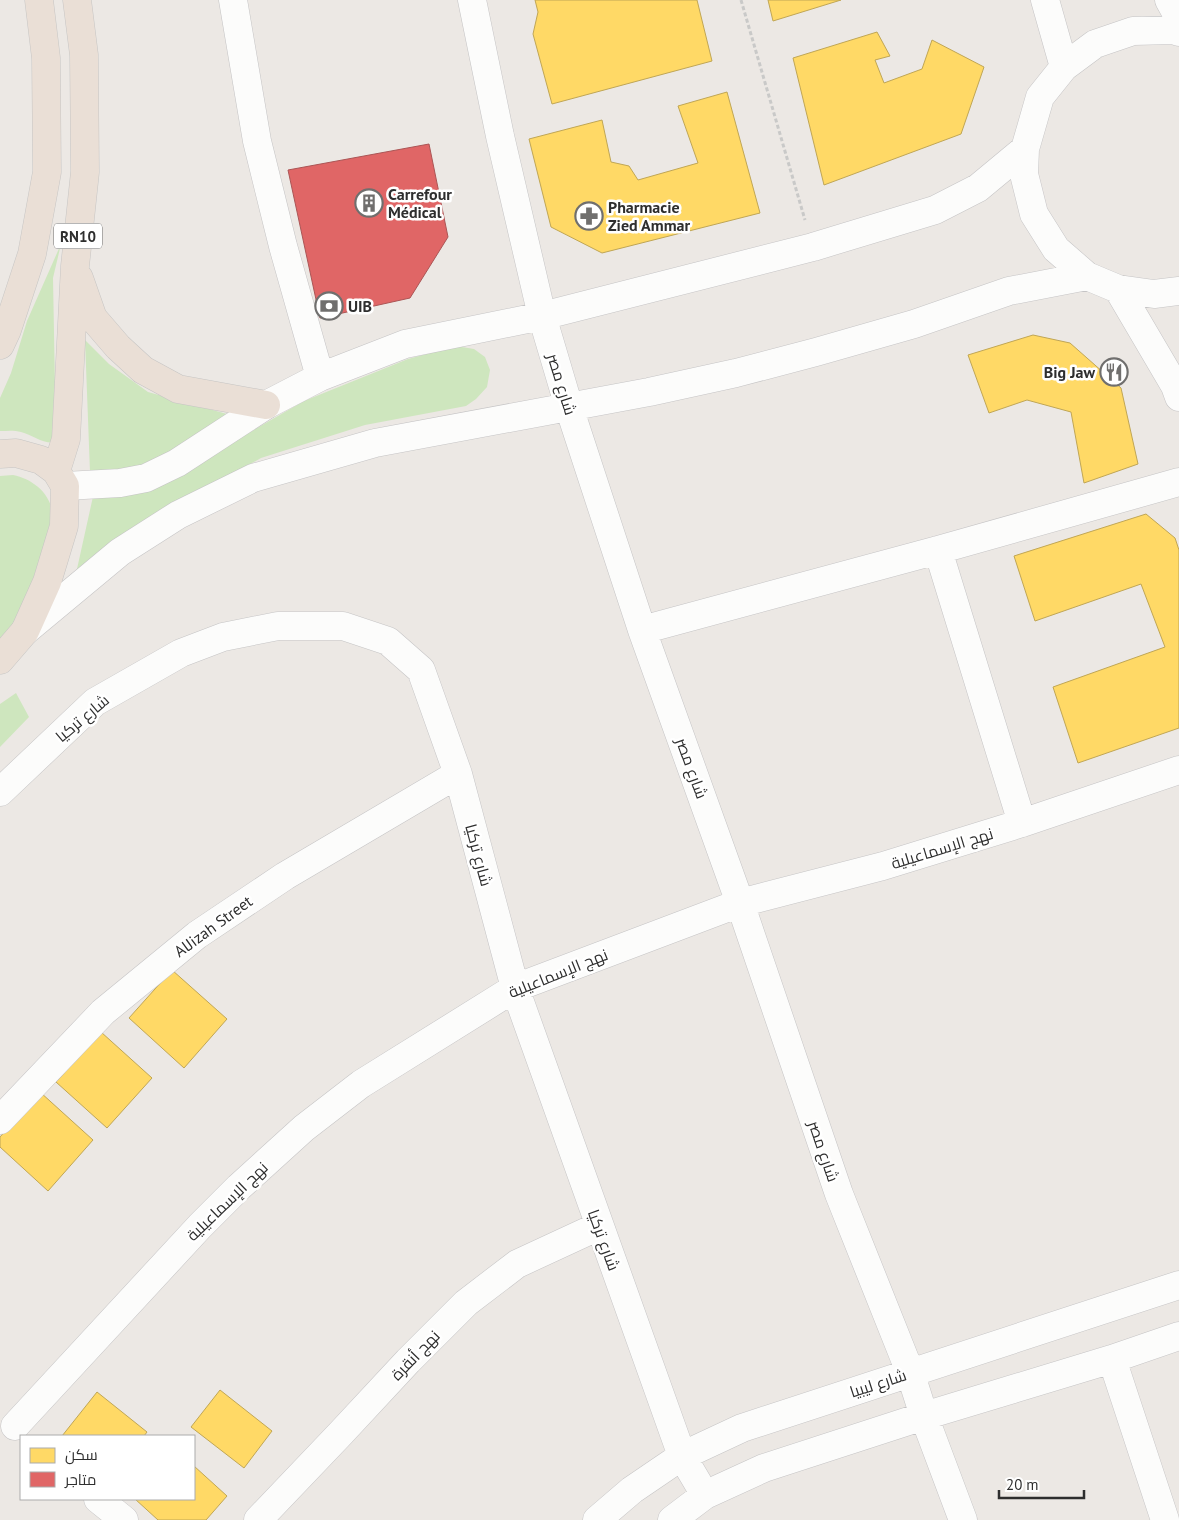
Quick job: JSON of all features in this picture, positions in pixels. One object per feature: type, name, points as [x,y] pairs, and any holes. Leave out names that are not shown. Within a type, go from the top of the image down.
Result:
[{"type":"highway","name":"RN10","points":[[0,345],[7,330],[32,254],[47,172],[46,58],[39,0]]},
{"type":"highway","name":"RN10","points":[[0,660],[25,631],[47,582],[64,526],[61,479],[66,439],[75,266],[85,172],[84,55],[77,0]]},
{"type":"highway","points":[[75,266],[94,318],[118,347],[143,370],[178,389],[266,405]]},
{"type":"highway","points":[[0,454],[16,453],[41,460],[61,479]]},
{"type":"street","points":[[233,0],[257,141],[283,246],[320,377]]},
{"type":"street","name":"شارع مصر","points":[[472,0],[500,136],[542,316],[569,407],[642,630],[740,903],[839,1194],[910,1372],[924,1416],[963,1520]]},
{"type":"street","points":[[1045,0],[1064,67]]},
{"type":"street","points":[[1169,0],[1179,18]]},
{"type":"street","points":[[1179,32],[1173,30],[1133,31],[1096,44],[1064,67],[1040,97],[1025,149],[1024,174],[1034,214],[1056,249],[1087,276],[1118,289],[1154,294],[1179,291]]},
{"type":"street","points":[[61,479],[120,483],[146,478],[177,463],[266,405],[320,377],[405,344],[542,316],[813,247],[935,210],[978,188],[1025,149]]},
{"type":"street","points":[[25,631],[120,552],[178,515],[253,478],[375,443],[649,392],[744,371],[914,324],[1009,291],[1087,276]]},
{"type":"street","points":[[1118,289],[1175,386],[1179,397]]},
{"type":"street","points":[[642,630],[938,550],[1179,482]]},
{"type":"street","points":[[938,550],[1022,823]]},
{"type":"street","name":"شارع تركيا","points":[[0,792],[95,702],[181,653],[223,637],[278,626],[343,626],[388,641],[421,670],[458,774],[515,988],[682,1456],[706,1495]]},
{"type":"street","name":"نهج الإسماعيلية","points":[[14,1425],[200,1226],[239,1187],[304,1128],[361,1084],[515,988],[740,903],[883,866],[1022,823],[1179,770]]},
{"type":"street","name":"AlJizah Street","points":[[0,1120],[103,1012],[197,934],[285,876],[458,774]]},
{"type":"street","name":"نهج أنقرة","points":[[258,1520],[408,1361],[466,1303],[517,1264],[599,1226]]},
{"type":"street","name":"شارع ليبيا","points":[[597,1520],[632,1490],[682,1456],[742,1428],[1179,1285]]},
{"type":"street","points":[[672,1520],[706,1495],[764,1468],[924,1416],[1112,1359],[1179,1336]]},
{"type":"street","points":[[1112,1359],[1165,1520]]},
{"type":"street","points":[[99,1500],[124,1520]]},
{"type":"path","points":[[741,0],[813,247]]},
{"type":"green space","points":[[61,244],[53,278],[56,442],[52,443],[18,431],[0,431],[0,398],[11,373],[27,321]]},
{"type":"green space","points":[[85,340],[109,364],[148,392],[227,414],[174,451],[127,471],[90,472]]},
{"type":"green space","points":[[456,346],[474,349],[485,357],[490,370],[487,387],[476,399],[466,406],[365,425],[261,458],[186,500],[75,578],[94,492],[179,473],[304,401],[408,359]]},
{"type":"green space","points":[[13,475],[28,480],[41,490],[50,503],[53,520],[39,569],[28,596],[16,621],[0,644],[0,476]]},
{"type":"green space","points":[[16,693],[29,717],[0,747],[0,704]]},
{"type":"building: سكن","points":[[535,0],[697,0],[712,61],[552,104],[533,34],[538,12]]},
{"type":"building: سكن","points":[[768,0],[841,0],[773,21]]},
{"type":"building: سكن","points":[[877,32],[890,56],[875,60],[884,83],[922,69],[932,40],[984,67],[961,134],[824,185],[793,58]]},
{"type":"building: سكن","points":[[727,92],[760,213],[602,253],[551,227],[529,139],[602,120],[611,162],[629,166],[638,180],[698,163],[678,106]]},
{"type":"building: سكن","points":[[1033,335],[1070,343],[1121,388],[1138,464],[1084,483],[1071,412],[1027,400],[989,413],[968,355]]},
{"type":"building: سكن","points":[[1146,514],[1175,538],[1179,550],[1179,728],[1078,763],[1053,687],[1165,647],[1141,584],[1035,621],[1014,556]]},
{"type":"building: سكن","points":[[172,970],[227,1019],[184,1068],[129,1018]]},
{"type":"building: سكن","points":[[101,1032],[152,1078],[107,1128],[56,1082]]},
{"type":"building: سكن","points":[[40,1092],[93,1140],[48,1191],[0,1147],[0,1137]]},
{"type":"building: سكن","points":[[220,1390],[272,1431],[244,1468],[191,1427]]},
{"type":"building: سكن","points":[[97,1392],[147,1432],[145,1435],[63,1435]]},
{"type":"building: سكن","points":[[195,1467],[227,1496],[206,1520],[158,1520],[136,1500],[195,1500]]},
{"type":"building: متاجر","name":"Carrefour Médical","points":[[429,144],[448,237],[410,298],[320,318],[288,170]]},
{"type":"place","name":"Carrefour Médical","points":[[369,203]]},
{"type":"place","name":"Pharmacie Zied Ammar","points":[[589,216]]},
{"type":"place","name":"UIB","points":[[329,306]]},
{"type":"place","name":"Big Jaw","points":[[1114,372]]}]
